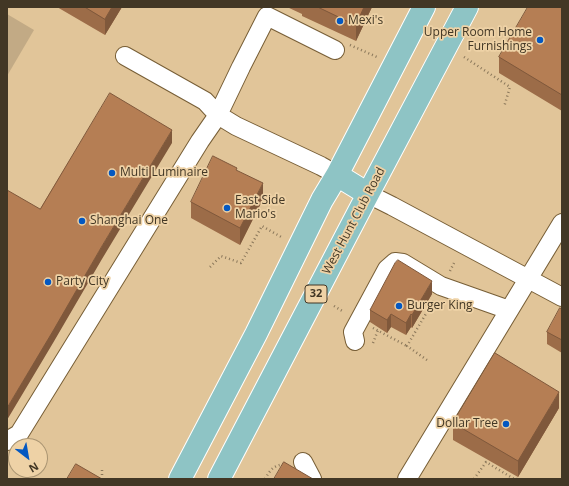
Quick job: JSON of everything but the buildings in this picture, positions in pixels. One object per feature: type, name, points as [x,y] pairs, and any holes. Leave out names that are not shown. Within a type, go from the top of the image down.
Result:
[{"type":"main road","points":[[180,479],[256,334],[322,200],[337,175],[424,7]]},
{"type":"main road","name":"West Hunt Club Road","points":[[219,479],[467,7]]},
{"type":"main road","points":[[337,175],[368,194]]},
{"type":"street","points":[[7,441],[19,434],[200,141],[218,115],[267,16],[335,50]]},
{"type":"street","points":[[125,56],[205,100],[218,115],[236,126],[337,175]]},
{"type":"street","points":[[368,194],[562,297]]},
{"type":"street","points":[[407,479],[562,223]]},
{"type":"street","points":[[362,345],[352,332],[387,269],[395,262],[403,263],[441,286],[509,310]]},
{"type":"street","points":[[303,462],[312,479]]},
{"type":"path","points":[[335,50],[349,44],[382,60]]},
{"type":"path","points":[[464,57],[510,87],[504,107]]},
{"type":"path","points":[[210,267],[221,256],[241,263],[262,226],[286,239]]},
{"type":"path","points":[[427,360],[407,346],[454,262]]},
{"type":"path","points":[[362,345],[378,330]]},
{"type":"path","points":[[265,479],[269,471],[278,465],[303,462]]},
{"type":"path","points":[[474,479],[486,462],[514,479],[519,479]]},
{"type":"path","points":[[102,470],[102,479]]},
{"type":"shaded area","points":[[7,14],[34,30],[7,76]]},
{"type":"place","name":"Mexi's","points":[[340,21]]},
{"type":"place","name":"Upper Room Home Furnishings","points":[[540,40]]},
{"type":"place","name":"Multi Luminaire","points":[[112,173]]},
{"type":"place","name":"East Side Mario's","points":[[227,208]]},
{"type":"place","name":"Shanghai One","points":[[82,221]]},
{"type":"place","name":"Party City","points":[[48,282]]},
{"type":"place","name":"Burger King","points":[[399,306]]},
{"type":"place","name":"Dollar Tree","points":[[506,424]]}]
